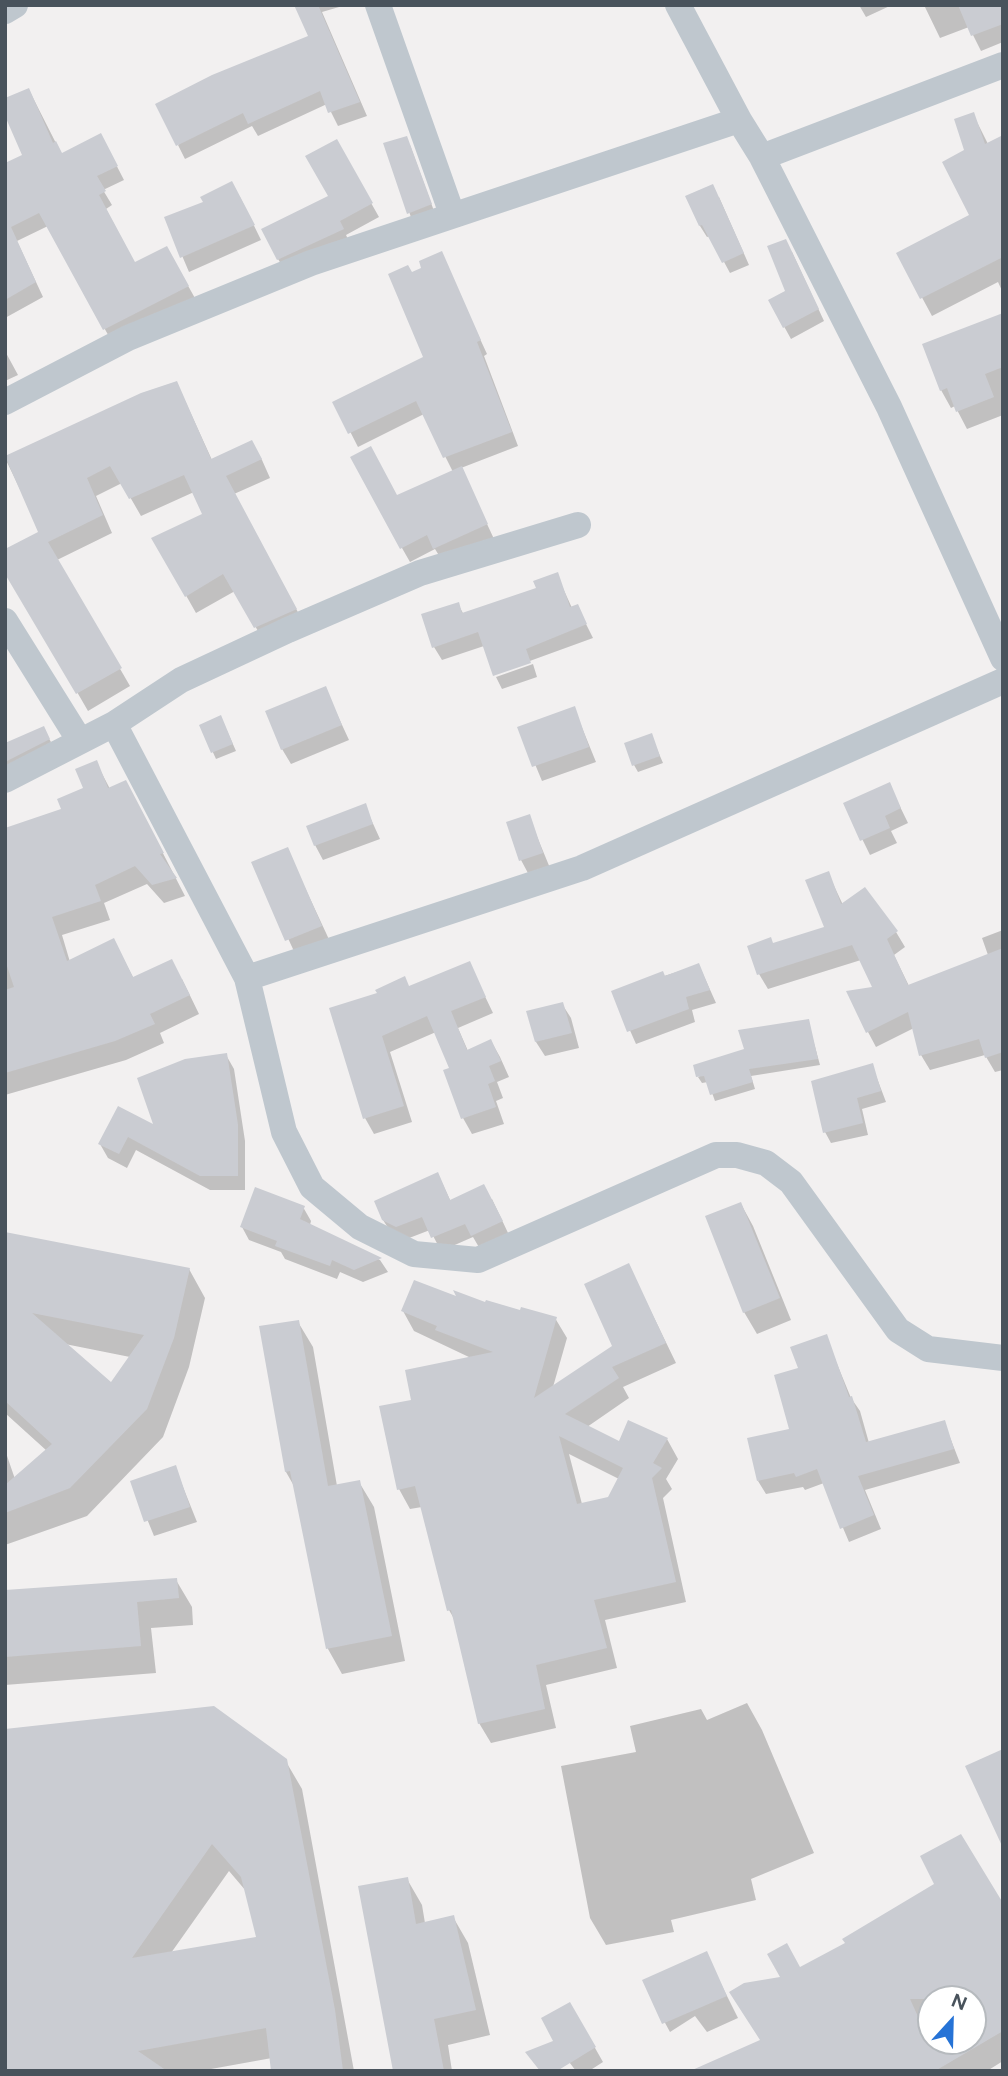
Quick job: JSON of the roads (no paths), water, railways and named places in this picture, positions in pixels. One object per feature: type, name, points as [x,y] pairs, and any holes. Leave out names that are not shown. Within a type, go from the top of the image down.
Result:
[{"type":"street","points":[[5,11],[15,5]]},
{"type":"street","points":[[379,5],[452,214]]},
{"type":"street","points":[[678,5],[739,120],[762,157],[889,407],[1003,658]]},
{"type":"street","points":[[762,157],[1003,65]]},
{"type":"street","points":[[5,402],[128,338],[311,263],[739,120]]},
{"type":"street","points":[[5,780],[114,724],[181,680],[420,573],[578,525]]},
{"type":"street","points":[[5,621],[80,741]]},
{"type":"street","points":[[247,978],[582,868],[1003,681]]},
{"type":"street","points":[[114,724],[247,978],[285,1132],[312,1188],[360,1227],[414,1254],[478,1260],[716,1155],[737,1155],[766,1163],[791,1182],[898,1330],[928,1349],[1003,1358]]}]
